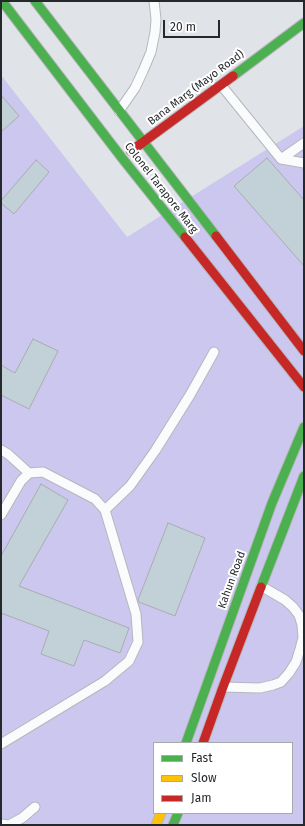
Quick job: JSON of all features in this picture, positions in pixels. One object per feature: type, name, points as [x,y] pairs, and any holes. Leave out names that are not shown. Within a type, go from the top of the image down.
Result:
[{"type":"main road","name":"Colonel Tarapore Marg","points":[[2,1],[122,158],[304,386]]},
{"type":"main road","name":"Colonel Tarapore Marg","points":[[35,1],[304,351]]},
{"type":"main road","name":"Bana Marg (Mayo Road)","points":[[122,158],[304,23]]},
{"type":"main road","name":"Kahun Road","points":[[186,742],[272,503],[304,427]]},
{"type":"main road","points":[[203,742],[261,586],[304,476]]},
{"type":"main road","points":[[156,825],[161,814]]},
{"type":"main road","points":[[173,825],[178,814]]},
{"type":"lane","points":[[119,111],[135,88],[151,52],[156,18],[154,1]]},
{"type":"lane","points":[[221,84],[281,160],[304,163]]},
{"type":"lane","points":[[281,160],[304,143]]},
{"type":"lane","points":[[105,510],[130,486],[155,451],[190,395],[214,352]]},
{"type":"lane","points":[[1,450],[8,454],[29,473]]},
{"type":"lane","points":[[1,515],[21,481],[29,473],[43,472],[95,499],[105,510],[136,614],[138,642],[129,661],[105,681],[1,744]]},
{"type":"lane","points":[[223,687],[260,688],[274,685],[281,682],[296,662],[302,638],[302,625],[299,615],[284,600],[261,586]]},
{"type":"lane","points":[[1,824],[9,825],[22,818],[35,807]]},
{"type":"shaded area","points":[[1,75],[127,237],[304,126],[304,825],[1,825]]},
{"type":"building","points":[[1,95],[19,116],[1,132]]},
{"type":"building","points":[[267,158],[304,200],[304,266],[234,186]]},
{"type":"building","points":[[36,160],[49,172],[14,214],[1,203],[1,201]]},
{"type":"building","points":[[33,339],[58,351],[29,409],[1,395],[1,365],[15,373]]},
{"type":"building","points":[[41,484],[68,500],[19,586],[129,628],[120,653],[84,640],[74,666],[41,654],[49,631],[1,613],[1,556]]},
{"type":"building","points":[[168,523],[205,538],[175,616],[139,602],[138,600]]},
{"type":"traffic: fast","points":[[2,1],[122,158],[185,237]]},
{"type":"traffic: fast","points":[[35,1],[216,236]]},
{"type":"traffic: fast","points":[[233,76],[304,23]]},
{"type":"traffic: fast","points":[[186,742],[272,503],[304,427]]},
{"type":"traffic: fast","points":[[261,587],[304,476]]},
{"type":"traffic: fast","points":[[173,825],[178,814]]},
{"type":"traffic: slow","points":[[156,825],[161,814]]},
{"type":"traffic: jam","points":[[131,151],[233,76]]},
{"type":"traffic: jam","points":[[216,236],[304,351]]},
{"type":"traffic: jam","points":[[185,237],[304,387]]},
{"type":"traffic: jam","points":[[203,742],[261,587]]}]
